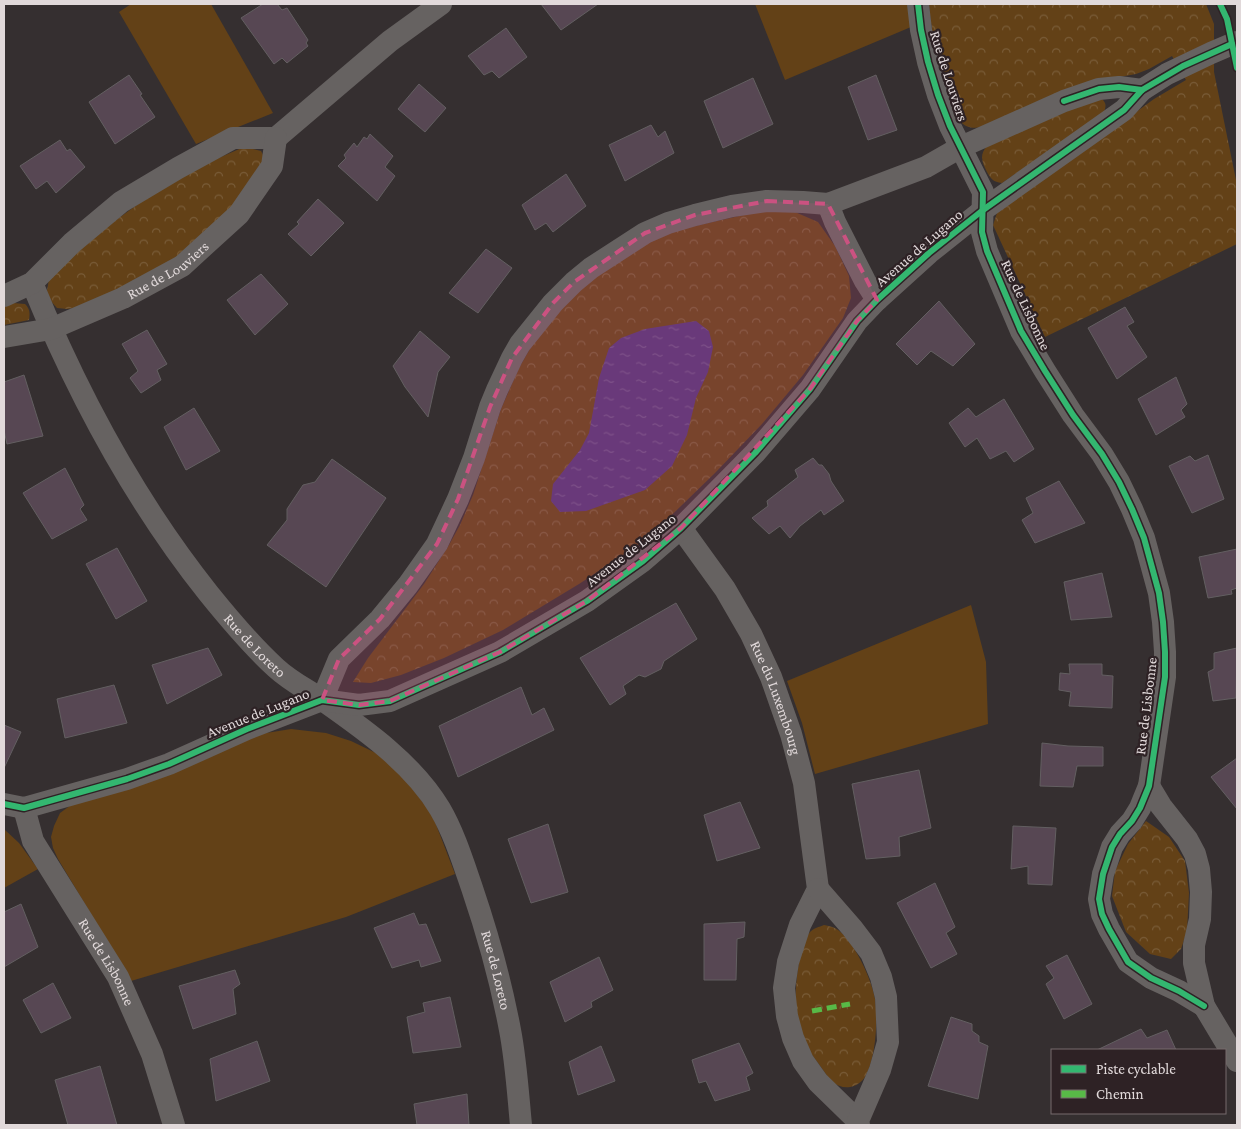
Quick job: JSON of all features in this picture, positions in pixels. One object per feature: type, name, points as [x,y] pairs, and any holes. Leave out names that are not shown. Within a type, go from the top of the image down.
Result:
[{"type":"street","points":[[4,296],[32,282],[72,243],[121,202],[178,168],[233,138],[276,138],[390,40],[441,4]]},
{"type":"street","name":"Rue de Louviers","points":[[918,4],[928,62],[938,95],[950,126],[984,192],[983,210]]},
{"type":"street","name":"Avenue de Lugano","points":[[14,806],[102,787],[151,771],[247,729],[322,700],[359,705],[390,701],[492,655],[587,601],[643,561],[681,528],[755,453],[810,389],[857,321],[928,253],[983,210],[1124,110],[1142,90],[1183,66],[1237,42]]},
{"type":"street","name":"Avenue de Lugano","points":[[322,700],[339,659],[380,619],[408,585],[437,544],[458,500],[490,407],[520,344],[553,303],[591,268],[645,233],[695,214],[767,201],[828,204],[926,167],[961,148],[1064,101],[1100,89],[1119,87],[1142,90]]},
{"type":"street","name":"Rue de Louviers","points":[[4,337],[51,330],[122,298],[182,266],[238,214],[272,166],[276,138]]},
{"type":"street","name":"Avenue de Lugano","points":[[828,204],[865,281],[878,300]]},
{"type":"street","name":"Rue de Lisbonne","points":[[983,210],[982,232],[987,251],[1021,331],[1073,415],[1102,454],[1118,482],[1144,538],[1159,593],[1163,622],[1165,677],[1149,786],[1140,808],[1132,821],[1112,846],[1103,874],[1099,899],[1102,914],[1128,962],[1151,978],[1179,991],[1204,1006]]},
{"type":"street","name":"Rue de Loreto","points":[[32,282],[51,330],[95,418],[124,471],[154,520],[176,551],[252,645],[279,670],[390,750],[418,778],[440,810],[464,864],[502,992],[510,1032],[521,1125]]},
{"type":"street","name":"Rue du Luxembourg","points":[[681,528],[725,589],[751,634],[771,677],[791,734],[804,783],[818,889]]},
{"type":"street","name":"Rue de Lisbonne","points":[[1149,786],[1187,839],[1200,868],[1200,919],[1194,945],[1194,963],[1204,1006],[1233,1051],[1237,1061]]},
{"type":"street","name":"Rue de Lisbonne","points":[[14,806],[118,977],[152,1054],[174,1125]]},
{"type":"street","points":[[818,889],[871,953],[881,977],[886,997],[888,1042],[880,1070],[859,1123],[818,1082],[803,1061],[793,1038],[787,1016],[784,988],[788,962],[800,924],[818,889]]},
{"type":"highlighted area","points":[[767,201],[828,204],[877,300],[857,321],[810,389],[681,528],[587,601],[500,652],[390,701],[359,705],[322,700],[339,659],[380,619],[437,544],[458,499],[490,407],[512,358],[553,303],[574,282],[645,233],[695,215]]},
{"type":"green space","points":[[131,4],[211,4],[273,113],[196,144],[119,12]]},
{"type":"green space","points":[[755,4],[910,4],[911,27],[785,80]]},
{"type":"green space","points":[[929,4],[1206,4],[1214,24],[1214,72],[1237,185],[1237,244],[1045,337],[993,225],[997,213],[1154,99],[1186,80],[1172,56],[1136,74],[1114,78],[983,127],[968,127],[961,122],[954,109],[936,50]]},
{"type":"green space","points":[[1094,98],[1102,99],[1105,102],[1103,114],[1002,183],[994,181],[990,177],[982,159],[983,152],[987,146]]},
{"type":"green space","points":[[244,147],[261,151],[266,161],[238,201],[183,254],[152,273],[81,307],[57,308],[49,299],[47,291],[49,279],[98,233],[159,189],[214,160]]},
{"type":"green space","points":[[757,212],[795,212],[818,222],[835,246],[849,276],[851,298],[843,318],[803,375],[762,424],[647,539],[579,584],[503,630],[444,658],[401,675],[371,683],[353,682],[368,658],[424,584],[460,525],[473,495],[501,409],[519,368],[539,333],[565,303],[635,244],[677,230]]},
{"type":"green space","points":[[13,303],[25,304],[29,311],[29,320],[4,325],[4,306]]},
{"type":"green space","points":[[971,605],[986,662],[988,724],[815,774],[802,723],[787,681]]},
{"type":"green space","points":[[291,729],[326,733],[351,741],[378,754],[401,774],[432,814],[455,874],[346,917],[131,981],[53,848],[51,837],[60,813],[71,805],[260,734]]},
{"type":"green space","points":[[1146,821],[1169,837],[1185,861],[1189,893],[1187,931],[1181,949],[1171,959],[1150,954],[1126,932],[1112,896],[1115,871],[1128,844]]},
{"type":"green space","points":[[4,829],[19,843],[38,869],[4,888]]},
{"type":"green space","points":[[824,925],[838,930],[850,943],[866,972],[875,999],[876,1028],[872,1060],[864,1079],[857,1085],[850,1087],[836,1085],[832,1082],[810,1052],[796,1012],[796,982],[802,948],[810,932]]},
{"type":"water","points":[[696,321],[709,331],[713,347],[708,372],[696,398],[687,435],[672,466],[645,490],[586,511],[560,512],[551,501],[553,484],[580,450],[589,433],[599,378],[609,348],[621,338],[645,329]]},
{"type":"building","points":[[263,4],[277,4],[282,10],[287,8],[308,40],[306,43],[308,46],[287,63],[282,58],[274,64],[241,18]]},
{"type":"building","points":[[541,4],[598,4],[561,30]]},
{"type":"building","points":[[506,28],[527,57],[499,78],[492,71],[484,75],[468,56]]},
{"type":"building","points":[[129,75],[155,117],[115,144],[89,102]]},
{"type":"building","points":[[876,75],[897,130],[868,140],[848,87]]},
{"type":"building","points":[[753,78],[773,124],[723,148],[704,101]]},
{"type":"building","points":[[419,84],[446,108],[425,132],[398,109]]},
{"type":"building","points":[[651,125],[658,137],[665,131],[674,153],[625,181],[609,145]]},
{"type":"building","points":[[370,134],[393,156],[385,167],[395,176],[377,201],[338,166],[346,158],[344,155],[354,143],[357,147],[364,137],[367,139]]},
{"type":"building","points":[[60,140],[67,151],[70,149],[85,167],[56,193],[47,181],[36,189],[20,166]]},
{"type":"building","points":[[566,174],[586,206],[553,232],[546,223],[535,230],[522,205]]},
{"type":"building","points":[[318,199],[344,223],[311,256],[288,234],[299,224],[297,222]]},
{"type":"building","points":[[486,249],[512,268],[478,313],[449,293]]},
{"type":"building","points":[[261,274],[288,304],[255,335],[227,300]]},
{"type":"building","points":[[939,301],[975,344],[953,366],[931,351],[917,365],[896,344]]},
{"type":"building","points":[[1125,307],[1134,322],[1127,326],[1147,357],[1117,379],[1088,328]]},
{"type":"building","points":[[147,330],[167,364],[157,370],[161,380],[141,393],[130,378],[138,371],[122,344]]},
{"type":"building","points":[[420,331],[450,357],[438,372],[428,417],[405,387],[393,366]]},
{"type":"building","points":[[24,375],[43,436],[7,444],[4,430],[4,382]]},
{"type":"building","points":[[1176,377],[1187,404],[1181,410],[1185,417],[1156,435],[1138,399]]},
{"type":"building","points":[[1004,399],[1034,449],[1014,462],[1006,451],[990,459],[977,438],[965,447],[949,423],[968,408],[976,417]]},
{"type":"building","points":[[194,408],[220,451],[186,470],[164,427]]},
{"type":"building","points":[[1208,455],[1224,499],[1192,513],[1169,466],[1190,456],[1195,461]]},
{"type":"building","points":[[813,458],[829,474],[831,481],[844,501],[824,515],[821,510],[800,526],[790,538],[780,526],[769,534],[752,518],[768,506],[767,501],[798,477],[795,470]]},
{"type":"building","points":[[332,459],[386,498],[326,587],[267,545],[287,520],[287,509],[303,485],[315,482]]},
{"type":"building","points":[[65,468],[84,505],[80,509],[87,520],[52,539],[23,493]]},
{"type":"building","points":[[1059,481],[1085,523],[1035,543],[1022,520],[1033,513],[1026,498]]},
{"type":"building","points":[[117,548],[147,601],[116,619],[86,564]]},
{"type":"building","points":[[1237,549],[1237,588],[1231,590],[1232,594],[1208,598],[1199,557]]},
{"type":"building","points":[[1102,573],[1112,617],[1071,620],[1064,582]]},
{"type":"building","points":[[676,603],[697,639],[664,661],[661,669],[645,677],[639,675],[623,686],[626,694],[610,705],[580,658]]},
{"type":"building","points":[[208,648],[222,675],[167,704],[152,665]]},
{"type":"building","points":[[1237,648],[1236,698],[1213,701],[1208,672],[1214,669],[1214,653]]},
{"type":"building","points":[[1069,664],[1102,664],[1102,675],[1113,676],[1112,708],[1069,706],[1071,692],[1059,690],[1060,673],[1070,674]]},
{"type":"building","points":[[114,685],[127,723],[65,738],[57,699]]},
{"type":"building","points":[[521,687],[532,715],[544,708],[554,730],[458,777],[439,726]]},
{"type":"building","points":[[4,725],[21,732],[4,768]]},
{"type":"building","points":[[1042,743],[1103,747],[1103,766],[1077,766],[1073,787],[1040,786]]},
{"type":"building","points":[[1237,758],[1237,809],[1211,777]]},
{"type":"building","points":[[919,770],[931,828],[899,837],[900,856],[866,859],[852,784]]},
{"type":"building","points":[[740,802],[760,848],[717,861],[704,815]]},
{"type":"building","points":[[548,824],[568,892],[531,903],[508,839]]},
{"type":"building","points":[[1013,826],[1056,828],[1052,885],[1028,884],[1028,866],[1011,869]]},
{"type":"building","points":[[935,883],[955,927],[946,933],[957,954],[931,968],[897,903]]},
{"type":"building","points":[[21,904],[38,947],[4,967],[4,912]]},
{"type":"building","points":[[414,913],[419,925],[426,924],[441,961],[421,967],[419,960],[392,968],[374,928]]},
{"type":"building","points":[[745,922],[744,937],[737,939],[736,980],[704,980],[704,924]]},
{"type":"building","points":[[1067,955],[1092,1004],[1064,1019],[1046,984],[1054,978],[1046,966]]},
{"type":"building","points":[[599,957],[613,990],[591,1002],[592,1007],[565,1022],[550,982]]},
{"type":"building","points":[[235,970],[240,984],[233,989],[236,1014],[193,1029],[179,986]]},
{"type":"building","points":[[53,983],[71,1018],[41,1033],[23,1000]]},
{"type":"building","points":[[450,997],[461,1047],[413,1053],[407,1017],[425,1012],[423,1003]]},
{"type":"building","points":[[951,1017],[972,1024],[972,1031],[979,1036],[979,1042],[988,1046],[978,1099],[928,1086]]},
{"type":"building","points":[[1141,1029],[1147,1038],[1167,1030],[1176,1049],[1099,1049]]},
{"type":"building","points":[[257,1041],[270,1081],[216,1101],[210,1059]]},
{"type":"building","points":[[739,1043],[753,1073],[746,1077],[750,1090],[715,1101],[706,1081],[699,1083],[692,1060]]},
{"type":"building","points":[[601,1046],[615,1081],[578,1095],[569,1062]]},
{"type":"building","points":[[100,1066],[117,1125],[68,1125],[55,1080]]},
{"type":"building","points":[[467,1094],[469,1125],[417,1125],[414,1104]]},
{"type":"marked path","points":[[812,1011],[850,1004]]},
{"type":"cycle path","points":[[918,4],[928,62],[938,95],[950,126],[983,192],[982,232],[987,251],[1021,331],[1073,415],[1102,454],[1119,482],[1144,538],[1159,593],[1163,622],[1165,677],[1149,786],[1140,808],[1112,847],[1103,874],[1099,899],[1102,914],[1128,962],[1151,978],[1179,991],[1204,1006]]},
{"type":"cycle path","points":[[1220,4],[1227,19],[1237,68]]},
{"type":"cycle path","points":[[4,804],[24,808],[127,779],[169,764],[247,729],[322,700],[359,705],[390,701],[500,652],[587,601],[643,561],[681,528],[755,453],[810,389],[857,321],[877,300],[929,253],[983,210],[1124,110],[1142,90],[1183,66],[1232,44]]},
{"type":"cycle path","points":[[1064,101],[1099,89],[1119,87],[1142,90]]}]
